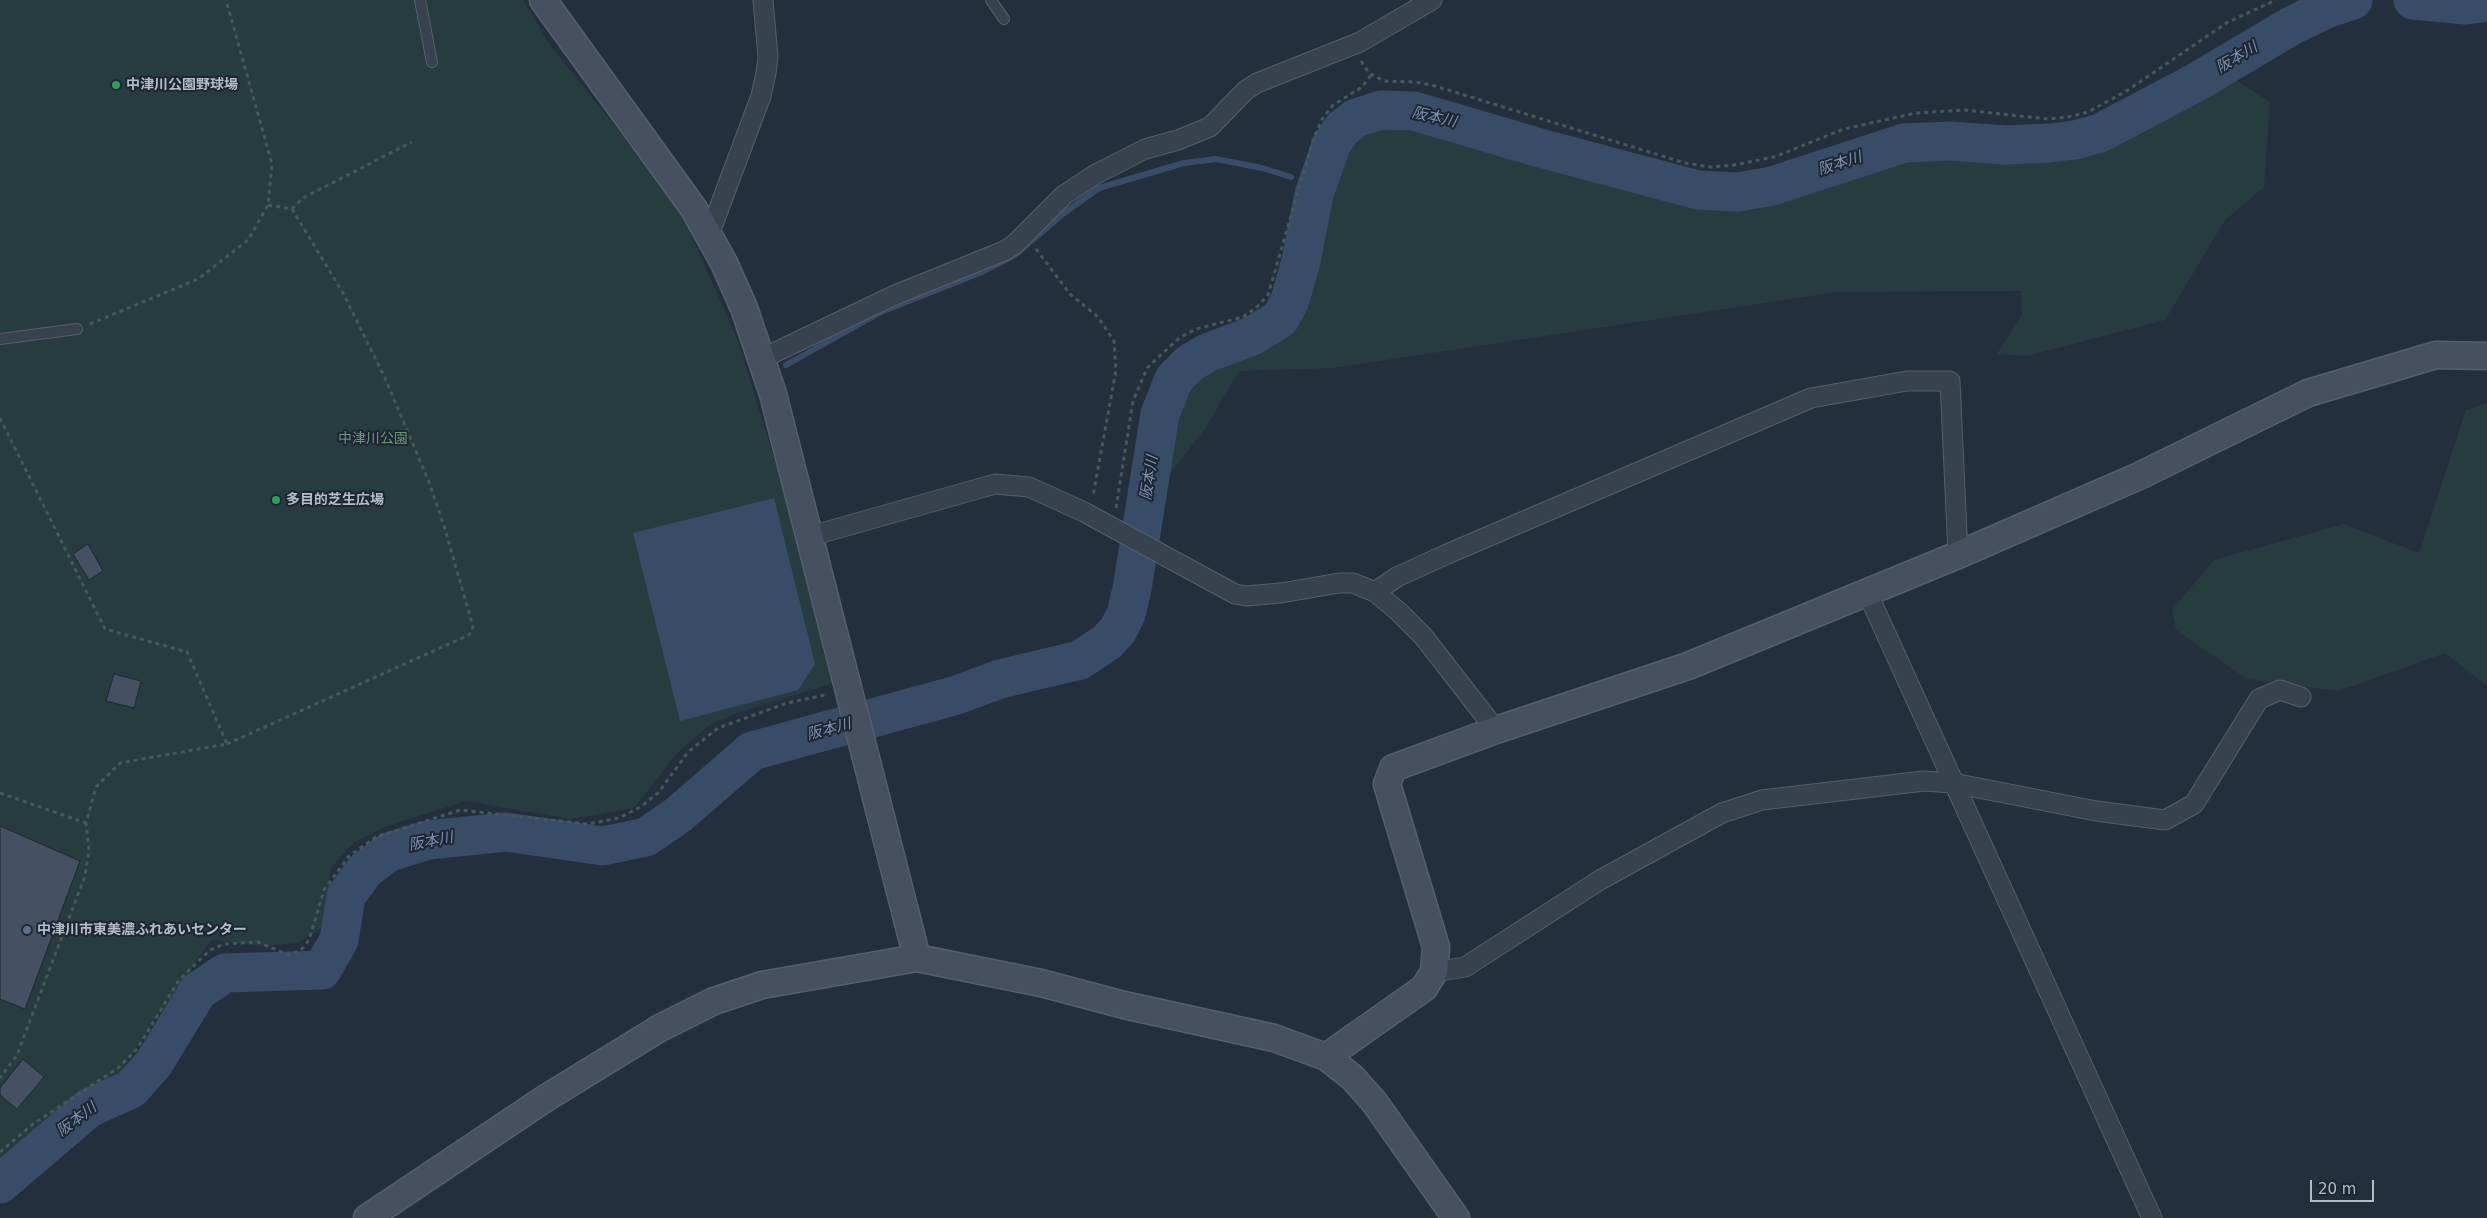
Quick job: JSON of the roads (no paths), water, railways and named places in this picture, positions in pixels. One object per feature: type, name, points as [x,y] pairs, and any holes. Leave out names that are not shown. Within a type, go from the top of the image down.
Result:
[{"type":"street","points":[[543,0],[666,167],[709,235],[744,308],[773,394],[811,536],[917,958]]},
{"type":"street","points":[[709,235],[761,96],[768,57],[763,0]]},
{"type":"street","points":[[761,359],[894,295],[1004,251],[1015,244],[1064,195],[1096,174],[1146,149],[1178,140],[1210,127],[1246,90],[1257,83],[1353,45],[1432,0]]},
{"type":"street","points":[[1326,1057],[1424,988],[1434,972],[1436,948],[1386,784],[1393,768],[1404,762],[1496,730],[1688,666],[1958,555],[2139,476],[2308,392],[2436,356],[2487,356]]},
{"type":"street","points":[[1375,592],[1397,577],[1445,555],[1811,398],[1907,381],[1950,381],[1958,555]]},
{"type":"street","points":[[811,536],[995,484],[1029,487],[1084,512],[1235,594],[1246,596],[1281,593],[1339,583],[1353,583],[1375,592],[1400,612],[1423,636],[1496,730]]},
{"type":"street","points":[[1867,592],[2152,1218]]},
{"type":"street","points":[[1434,972],[1465,967],[1600,880],[1722,813],[1762,800],[1924,782],[1953,783],[2096,811],[2165,820],[2194,804],[2259,699],[2280,690],[2301,696]]},
{"type":"street","points":[[367,1218],[554,1093],[660,1028],[714,1001],[762,984],[917,958],[1041,983],[1124,1005],[1274,1038],[1326,1057],[1352,1077],[1375,1102],[1456,1218]]},
{"type":"lane","points":[[420,0],[432,62]]},
{"type":"lane","points":[[991,0],[1004,18]]},
{"type":"lane","points":[[0,339],[78,329]]},
{"type":"water","points":[[774,498],[815,664],[798,690],[680,721],[633,533]]},
{"type":"waterway","name":"阪本川","points":[[0,1184],[89,1108],[131,1089],[154,1063],[198,991],[225,973],[322,970],[339,940],[346,896],[365,870],[389,852],[428,840],[506,832],[603,846],[646,837],[678,815],[752,751],[957,695],[1000,679],[1080,660],[1107,642],[1118,630],[1126,614],[1132,589],[1160,414],[1174,379],[1190,363],[1207,353],[1252,336],[1280,319],[1290,300],[1301,261],[1314,194],[1332,143],[1343,128],[1356,118],[1381,110],[1414,111],[1540,148],[1698,190],[1738,192],[1772,186],[1904,143],[1950,141],[2006,145],[2049,143],[2075,140],[2100,133],[2195,83],[2291,26],[2326,9],[2353,0]]},
{"type":"waterway","name":"阪本川","points":[[2413,0],[2466,5],[2482,3],[2484,0]]},
{"type":"waterway","points":[[786,365],[881,312],[982,272],[1015,255],[1064,213],[1099,188],[1184,163],[1216,159],[1262,168],[1291,177]]},
{"type":"waterway","name":"阪本川","points":[[1312,177],[1320,177]]},
{"type":"place","name":"中津川公園野球場","points":[[116,85]]},
{"type":"place","name":"多目的芝生広場","points":[[276,500]]},
{"type":"place","name":"中津川市東美濃ふれあいセンター","points":[[27,930]]},
{"type":"park label","name":"中津川公園","points":[[373,439]]}]
